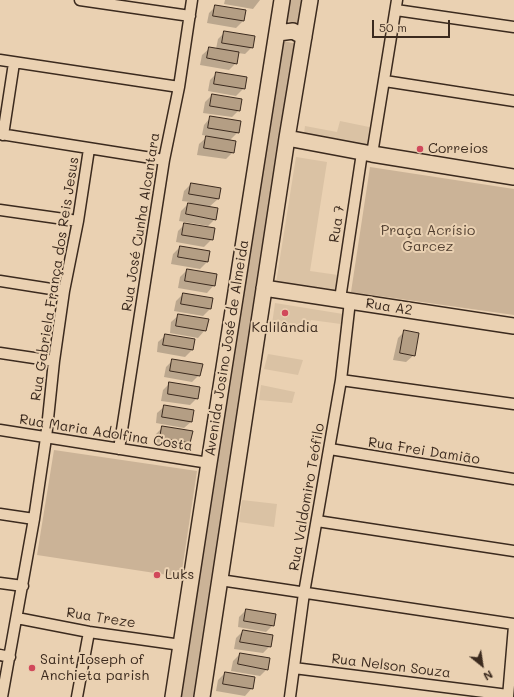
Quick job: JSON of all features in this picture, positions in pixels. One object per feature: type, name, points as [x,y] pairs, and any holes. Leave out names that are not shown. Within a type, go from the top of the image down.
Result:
[{"type":"main road","name":"Avenida Josino José de Almeida","points":[[173,697],[282,0]]},
{"type":"main road","name":"Avenida Josino José de Almeida","points":[[202,697],[287,138],[310,0]]},
{"type":"main road","points":[[278,33],[286,31],[293,32],[304,37]]},
{"type":"main road","points":[[287,138],[367,153],[514,177]]},
{"type":"main road","name":"Rua A2","points":[[264,288],[514,326]]},
{"type":"street","points":[[80,0],[190,16]]},
{"type":"street","name":"Rua José Cunha Alcantara","points":[[119,449],[164,160],[179,87],[192,0]]},
{"type":"street","points":[[396,5],[514,27]]},
{"type":"street","name":"Rua 7","points":[[345,300],[367,153],[385,81],[396,5]]},
{"type":"street","points":[[0,60],[179,87]]},
{"type":"street","points":[[14,63],[1,135],[164,160]]},
{"type":"street","points":[[385,81],[514,101]]},
{"type":"street","name":"Rua Gabriela França dos Reis Jesus","points":[[2,697],[5,656],[17,618],[34,519],[46,438],[54,361],[64,291],[78,221],[89,149]]},
{"type":"street","points":[[0,210],[78,221]]},
{"type":"street","points":[[0,281],[64,291]]},
{"type":"street","name":"Rua Valdomiro Teófilo","points":[[290,697],[304,593],[341,380],[345,300]]},
{"type":"street","points":[[0,353],[54,361]]},
{"type":"street","points":[[341,380],[514,404]]},
{"type":"street","name":"Rua Maria Adolfina Costa","points":[[0,430],[209,463]]},
{"type":"street","name":"Rua Frei Damião","points":[[330,449],[514,479]]},
{"type":"street","points":[[0,514],[34,519]]},
{"type":"street","points":[[317,521],[514,551]]},
{"type":"street","points":[[220,580],[514,625],[508,696]]},
{"type":"street","points":[[0,583],[23,586]]},
{"type":"street","name":"Rua Treze","points":[[17,618],[89,632],[181,645]]},
{"type":"street","points":[[77,697],[89,632]]},
{"type":"street","name":"Rua Nelson Souza","points":[[294,668],[508,696]]},
{"type":"shaded area","points":[[340,121],[374,128],[369,145],[304,134],[305,126],[337,132]]},
{"type":"shaded area","points":[[296,157],[327,162],[310,271],[338,275],[335,292],[276,283]]},
{"type":"shaded area","points":[[275,303],[343,314],[341,324],[311,320],[308,330],[272,324]]},
{"type":"shaded area","points":[[268,354],[303,360],[298,375],[264,369]]},
{"type":"shaded area","points":[[261,385],[295,392],[292,403],[259,400]]},
{"type":"shaded area","points":[[242,500],[277,504],[274,527],[239,522]]},
{"type":"green space","points":[[285,0],[303,0],[299,24],[282,20]]},
{"type":"green space","points":[[279,40],[297,44],[194,697],[177,697]]},
{"type":"green space","name":"Praça Acrísio Garcez","points":[[370,167],[514,189],[514,315],[351,292]]},
{"type":"green space","points":[[54,450],[197,471],[181,577],[37,555]]},
{"type":"building","points":[[215,5],[246,10],[244,21],[213,16]]},
{"type":"building","points":[[224,31],[255,36],[253,48],[222,43]]},
{"type":"building","points":[[209,47],[239,52],[237,64],[207,58]]},
{"type":"building","points":[[216,72],[247,77],[245,89],[214,84]]},
{"type":"building","points":[[212,94],[242,99],[240,111],[210,106]]},
{"type":"building","points":[[210,116],[241,121],[239,133],[208,128]]},
{"type":"building","points":[[206,136],[236,141],[234,153],[204,148]]},
{"type":"building","points":[[191,183],[221,188],[219,199],[189,194]]},
{"type":"building","points":[[188,203],[218,208],[216,220],[186,214]]},
{"type":"building","points":[[184,223],[215,228],[213,240],[182,235]]},
{"type":"building","points":[[180,246],[210,251],[208,262],[178,257]]},
{"type":"building","points":[[187,269],[217,274],[215,286],[185,281]]},
{"type":"building","points":[[183,293],[213,298],[211,309],[181,304]]},
{"type":"building","points":[[178,314],[209,319],[206,331],[176,326]]},
{"type":"building","points":[[404,330],[419,333],[415,356],[400,353]]},
{"type":"building","points":[[165,334],[195,339],[193,350],[163,345]]},
{"type":"building","points":[[172,359],[203,364],[200,376],[170,371]]},
{"type":"building","points":[[169,382],[200,387],[198,399],[168,394]]},
{"type":"building","points":[[164,405],[194,410],[192,422],[162,417]]},
{"type":"building","points":[[162,426],[193,431],[190,443],[160,438]]},
{"type":"building","points":[[246,609],[276,614],[274,626],[244,621]]},
{"type":"building","points":[[243,630],[273,635],[271,647],[240,642]]},
{"type":"building","points":[[240,653],[270,658],[268,670],[238,664]]},
{"type":"building","points":[[225,672],[255,677],[253,689],[223,684]]},
{"type":"place","name":"Correios","points":[[420,149]]},
{"type":"place","name":"Kalilândia","points":[[285,313]]},
{"type":"place","name":"Luks","points":[[157,575]]},
{"type":"place","name":"Saint Ioseph of Anchieta parish","points":[[32,668]]}]
